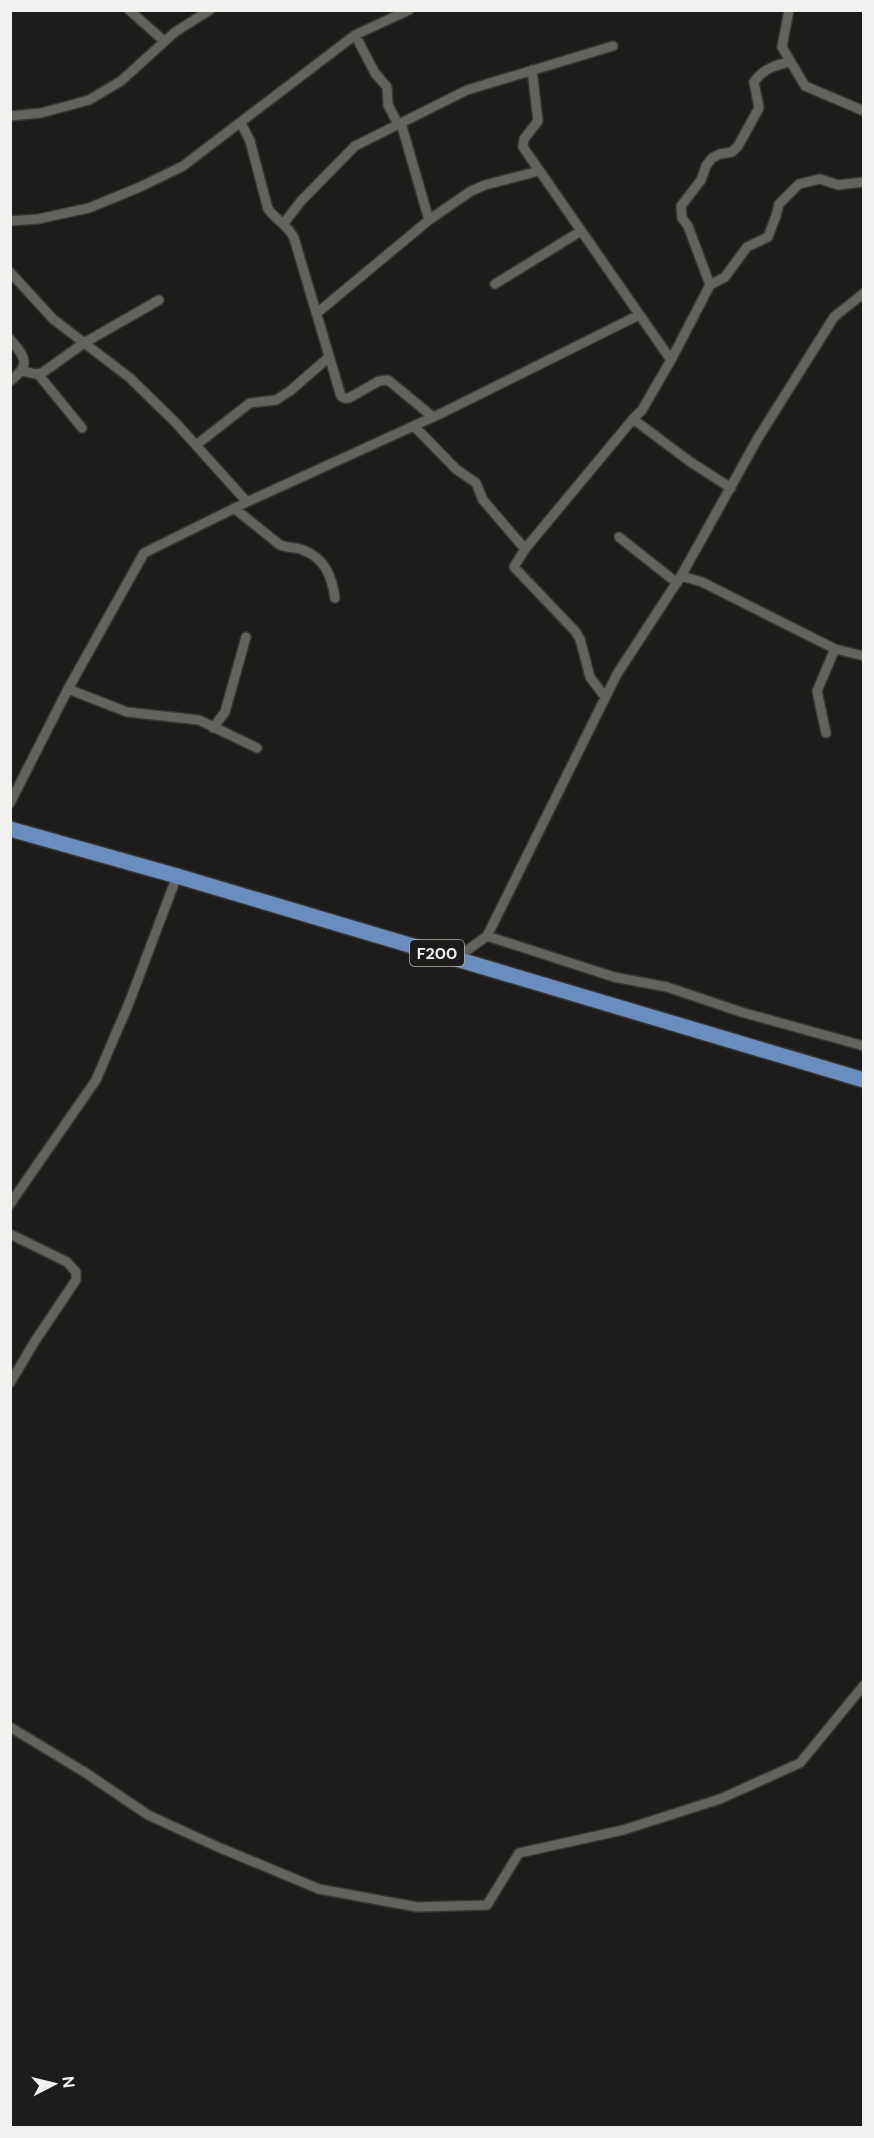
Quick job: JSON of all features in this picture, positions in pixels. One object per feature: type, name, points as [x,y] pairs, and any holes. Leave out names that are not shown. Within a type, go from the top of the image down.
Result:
[{"type":"main road","name":"F200","points":[[10,829],[177,876],[864,1080]]},
{"type":"street","points":[[129,10],[164,41]]},
{"type":"street","points":[[10,116],[41,113],[85,103],[121,81],[175,32],[210,10]]},
{"type":"street","points":[[10,221],[38,219],[89,208],[140,187],[186,164],[355,35],[409,10]]},
{"type":"street","points":[[789,10],[782,47],[805,86],[864,111]]},
{"type":"street","points":[[355,35],[375,73],[387,87],[388,105],[400,123],[429,220]]},
{"type":"street","points":[[284,223],[301,201],[355,146],[467,90],[612,46]]},
{"type":"street","points":[[710,285],[688,226],[682,218],[681,206],[700,180],[705,166],[712,158],[732,152],[738,146],[759,108],[754,82],[759,75],[773,66],[790,62]]},
{"type":"street","points":[[532,70],[538,121],[524,139],[523,147],[671,360]]},
{"type":"street","points":[[241,123],[250,141],[267,208],[273,216],[284,223],[294,238],[341,396],[344,398],[354,396],[379,381],[388,380],[433,417]]},
{"type":"street","points":[[316,313],[429,220],[471,191],[485,185],[539,171]]},
{"type":"street","points":[[605,698],[590,677],[580,639],[575,631],[514,567],[525,549],[642,410],[710,285],[725,277],[747,247],[768,237],[779,204],[799,184],[820,179],[838,185],[864,182]]},
{"type":"street","points":[[495,284],[580,231]]},
{"type":"street","points":[[10,272],[53,319],[130,378],[196,444],[247,502]]},
{"type":"street","points":[[455,959],[487,936],[617,674],[679,579],[758,438],[834,317],[864,293]]},
{"type":"street","points":[[22,371],[42,373],[84,342],[159,300]]},
{"type":"street","points":[[10,804],[68,689],[144,553],[234,508],[433,417],[639,315]]},
{"type":"street","points":[[10,339],[23,354],[25,364],[22,371],[10,381]]},
{"type":"street","points":[[196,444],[250,403],[276,400],[290,391],[329,357]]},
{"type":"street","points":[[38,374],[82,428]]},
{"type":"street","points":[[633,420],[731,488]]},
{"type":"street","points":[[414,426],[456,469],[476,483],[483,500],[525,549]]},
{"type":"street","points":[[234,508],[280,546],[301,549],[320,562],[327,569],[332,580],[335,598]]},
{"type":"street","points":[[620,537],[679,579],[702,582],[835,650],[864,657]]},
{"type":"street","points":[[213,728],[225,712],[246,637]]},
{"type":"street","points":[[826,733],[816,692],[835,650]]},
{"type":"street","points":[[68,689],[139,715],[199,720],[257,748]]},
{"type":"street","points":[[10,1204],[96,1080],[129,1002],[177,876]]},
{"type":"street","points":[[487,936],[614,977],[667,987],[741,1012],[864,1046]]},
{"type":"street","points":[[10,1234],[67,1262],[76,1272],[76,1280],[10,1383]]},
{"type":"street","points":[[10,1727],[86,1773],[148,1815],[319,1889],[417,1907],[487,1905],[519,1853],[623,1830],[720,1799],[800,1763],[864,1685]]}]
